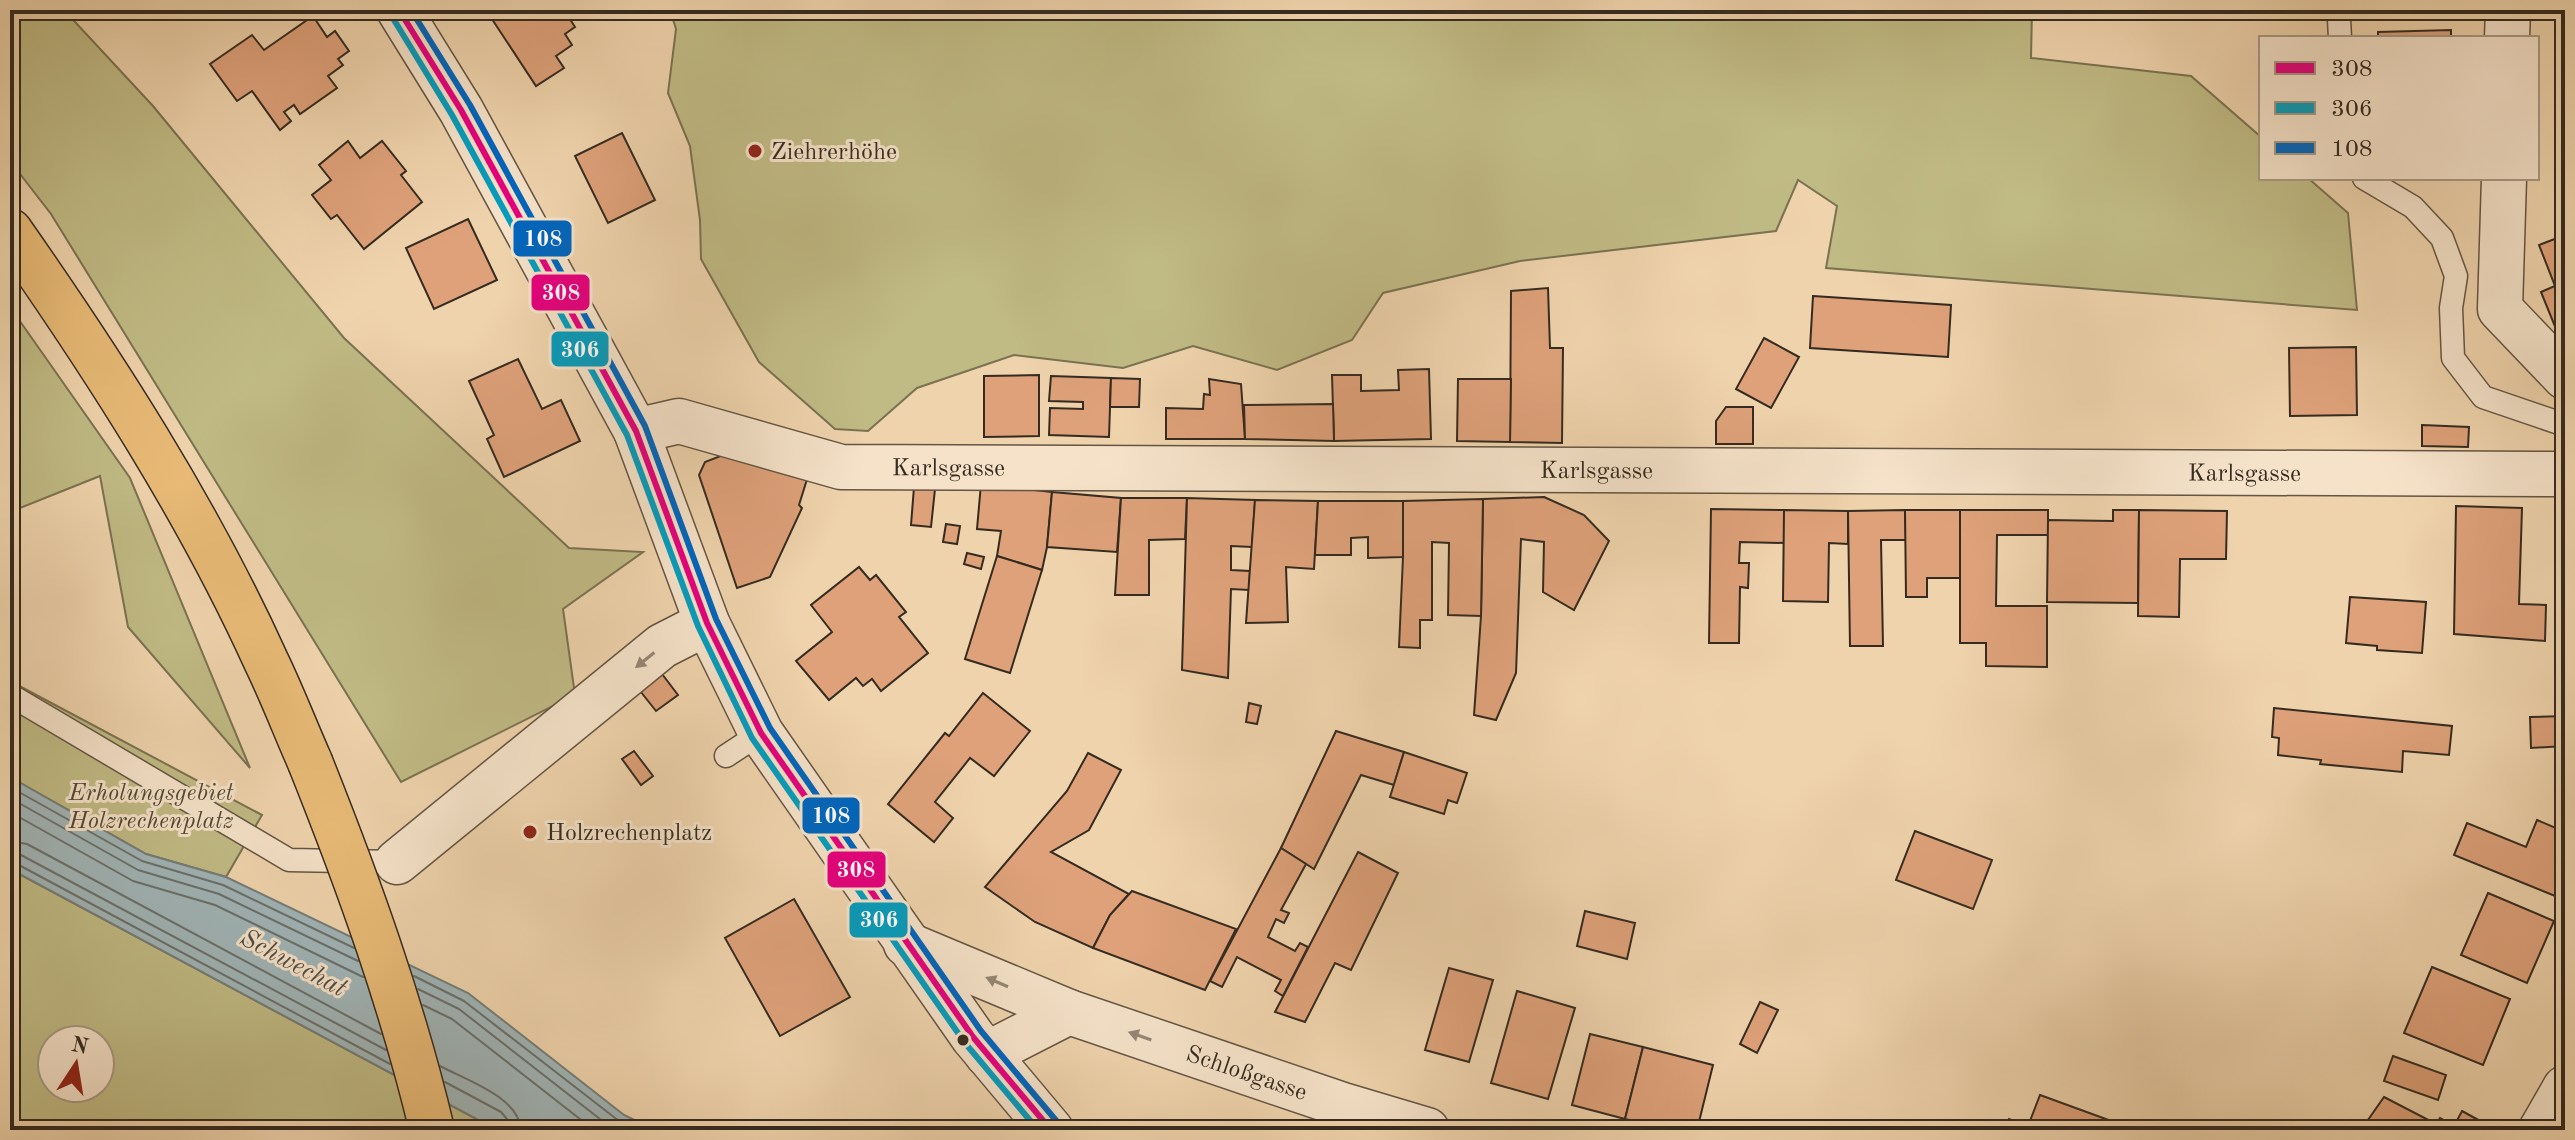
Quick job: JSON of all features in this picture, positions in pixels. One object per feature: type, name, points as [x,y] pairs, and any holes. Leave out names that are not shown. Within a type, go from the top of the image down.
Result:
[{"type":"main road","points":[[10,231],[117,391],[170,479],[266,659],[354,871],[390,979],[432,1130]]},
{"type":"street","points":[[399,10],[461,110],[636,431],[707,623],[744,745],[906,944],[987,1054],[1051,1130]]},
{"type":"street","points":[[2507,36],[2508,10]]},
{"type":"street","points":[[2504,180],[2500,309],[2565,377]]},
{"type":"street","name":"Karlsgasse","points":[[636,431],[679,421],[841,467],[2565,474]]},
{"type":"street","points":[[397,862],[662,646],[707,623]]},
{"type":"street","name":"Schloßgasse","points":[[906,944],[1069,1012],[1343,1105],[1427,1130]]},
{"type":"street","points":[[987,1054],[1069,1012]]},
{"type":"street","points":[[2541,1130],[2565,1088]]},
{"type":"lane","points":[[2367,180],[2413,207],[2442,238],[2456,276],[2451,308],[2453,358],[2483,397],[2565,425]]},
{"type":"lane","points":[[10,695],[289,860],[397,862]]},
{"type":"green space","points":[[10,10],[64,10],[153,106],[344,338],[569,548],[643,552],[563,609],[575,695],[401,782],[51,214],[10,161]]},
{"type":"green space","points":[[670,10],[2032,10],[2031,58],[2191,76],[2259,135],[2259,180],[2310,180],[2348,213],[2357,310],[1826,268],[1837,206],[1798,180],[1776,231],[1520,261],[1383,293],[1352,340],[1277,370],[1193,346],[1123,368],[1014,355],[917,388],[868,431],[835,429],[759,362],[701,259],[700,220],[690,146],[668,93],[676,29]]},
{"type":"green space","points":[[10,307],[130,478],[250,768],[128,627],[100,476],[10,512]]},
{"type":"green space","name":"Erholungsgebiet Holzrechenplatz","points":[[10,681],[262,815],[226,877],[146,854],[10,777]]},
{"type":"green space","points":[[10,869],[497,1130],[10,1130]]},
{"type":"water","name":"Schwechat","points":[[10,777],[146,854],[226,877],[468,993],[624,1115],[655,1130],[497,1130],[10,869]]},
{"type":"building","points":[[486,10],[564,10],[575,27],[565,34],[572,45],[556,56],[564,68],[536,86]]},
{"type":"building","points":[[313,16],[327,37],[335,31],[349,51],[338,59],[343,65],[328,76],[337,88],[300,114],[294,105],[284,112],[291,121],[280,130],[252,91],[237,101],[210,64],[252,35],[264,50]]},
{"type":"building","points":[[2451,30],[2451,36],[2378,36],[2378,32]]},
{"type":"building","points":[[622,133],[655,200],[608,223],[575,156]]},
{"type":"building","points":[[348,141],[360,158],[382,141],[406,171],[401,175],[422,202],[364,249],[337,215],[331,219],[312,195],[331,180],[319,165]]},
{"type":"building","points":[[468,219],[497,280],[434,309],[406,248]]},
{"type":"building","points":[[2565,235],[2565,331],[2558,334],[2541,292],[2555,286],[2539,245]]},
{"type":"building","points":[[1548,288],[1550,348],[1563,348],[1562,443],[1510,442],[1511,291]]},
{"type":"building","points":[[1813,296],[1951,305],[1948,357],[1810,348]]},
{"type":"building","points":[[1764,338],[1799,357],[1771,408],[1736,389]]},
{"type":"building","points":[[2356,347],[2357,415],[2290,416],[2289,348]]},
{"type":"building","points":[[518,359],[542,409],[561,400],[580,441],[504,477],[487,439],[494,435],[469,381]]},
{"type":"building","points":[[1429,369],[1431,439],[1334,441],[1332,375],[1361,375],[1361,391],[1399,390],[1398,370]]},
{"type":"building","points":[[1039,375],[1039,436],[984,437],[984,376]]},
{"type":"building","points":[[1051,376],[1111,378],[1109,437],[1049,435],[1050,408],[1083,409],[1083,402],[1049,401]]},
{"type":"building","points":[[1111,378],[1140,379],[1139,407],[1110,407]]},
{"type":"building","points":[[1209,379],[1241,384],[1245,439],[1166,439],[1166,408],[1203,409],[1204,394],[1210,395]]},
{"type":"building","points":[[1458,379],[1511,379],[1510,442],[1457,441]]},
{"type":"building","points":[[1333,404],[1334,441],[1245,439],[1244,405]]},
{"type":"building","points":[[1726,407],[1753,407],[1753,444],[1716,444],[1716,421]]},
{"type":"building","points":[[2422,425],[2469,427],[2468,447],[2422,446]]},
{"type":"building","points":[[736,450],[809,473],[799,505],[802,508],[770,577],[737,588],[699,475],[705,462]]},
{"type":"building","points":[[981,484],[1052,492],[1042,570],[997,556],[1001,531],[977,529]]},
{"type":"building","points":[[914,487],[935,489],[931,527],[911,525]]},
{"type":"building","points":[[1052,492],[1121,498],[1117,552],[1047,547]]},
{"type":"building","points":[[1544,497],[1584,515],[1609,541],[1574,610],[1543,592],[1544,542],[1521,539],[1516,673],[1496,720],[1474,715],[1481,616],[1483,499]]},
{"type":"building","points":[[1121,498],[1187,498],[1185,539],[1149,540],[1149,595],[1115,595]]},
{"type":"building","points":[[1187,498],[1255,500],[1252,547],[1231,546],[1231,570],[1250,571],[1249,590],[1231,589],[1228,678],[1182,670]]},
{"type":"building","points":[[2561,498],[2565,498],[2565,643],[2556,643]]},
{"type":"building","points":[[1483,499],[1481,616],[1448,615],[1449,543],[1432,542],[1432,620],[1420,620],[1420,648],[1399,647],[1403,501]]},
{"type":"building","points":[[1255,500],[1318,501],[1314,569],[1286,567],[1288,622],[1246,623]]},
{"type":"building","points":[[1318,501],[1403,501],[1403,557],[1368,558],[1368,537],[1351,538],[1351,555],[1315,555]]},
{"type":"building","points":[[2456,506],[2522,508],[2519,604],[2546,605],[2545,641],[2454,634]]},
{"type":"building","points":[[1711,509],[1784,510],[1784,543],[1740,542],[1739,563],[1749,563],[1748,588],[1740,587],[1739,643],[1709,643]]},
{"type":"building","points":[[1784,510],[1848,511],[1848,544],[1829,543],[1828,602],[1783,601]]},
{"type":"building","points":[[1905,510],[1906,540],[1881,540],[1883,646],[1850,646],[1848,511]]},
{"type":"building","points":[[1905,510],[1960,510],[1961,578],[1927,578],[1927,597],[1906,597]]},
{"type":"building","points":[[1960,510],[2048,510],[2048,535],[1997,535],[1996,606],[2047,606],[2047,667],[1986,666],[1986,643],[1960,643]]},
{"type":"building","points":[[2113,510],[2139,510],[2138,603],[2047,602],[2048,520],[2113,521]]},
{"type":"building","points":[[2139,510],[2227,511],[2226,559],[2180,559],[2179,617],[2138,616]]},
{"type":"building","points":[[946,524],[960,526],[957,544],[943,542]]},
{"type":"building","points":[[967,553],[984,557],[981,569],[964,564]]},
{"type":"building","points":[[997,556],[1042,570],[1010,673],[965,659]]},
{"type":"building","points":[[859,567],[870,580],[876,575],[906,612],[899,617],[928,653],[881,691],[872,679],[863,686],[856,678],[829,700],[796,661],[832,632],[811,605]]},
{"type":"building","points":[[2350,597],[2426,602],[2422,653],[2377,650],[2377,646],[2346,643]]},
{"type":"building","points":[[659,670],[678,695],[656,711],[637,687]]},
{"type":"building","points":[[983,693],[1030,731],[994,776],[970,758],[935,802],[953,818],[934,842],[888,804],[945,733],[949,736]]},
{"type":"building","points":[[1249,703],[1261,706],[1257,724],[1246,722]]},
{"type":"building","points":[[2274,708],[2452,726],[2449,755],[2403,751],[2402,772],[2320,764],[2321,760],[2278,755],[2279,738],[2272,737]]},
{"type":"building","points":[[2565,716],[2565,746],[2531,748],[2530,717]]},
{"type":"building","points":[[1336,731],[1404,752],[1394,785],[1361,775],[1314,869],[1281,848]]},
{"type":"building","points":[[634,751],[653,776],[641,785],[622,759]]},
{"type":"building","points":[[1404,752],[1467,773],[1457,803],[1448,800],[1444,814],[1390,797]]},
{"type":"building","points":[[1088,753],[1121,770],[1089,830],[1051,852],[1129,894],[1110,915],[1093,948],[1035,922],[985,887],[1067,791]]},
{"type":"building","points":[[2537,820],[2565,832],[2565,900],[2454,855],[2467,823],[2526,847]]},
{"type":"building","points":[[1915,831],[1992,860],[1973,909],[1896,880]]},
{"type":"building","points":[[1281,848],[1306,864],[1281,910],[1289,913],[1284,923],[1276,919],[1268,937],[1295,951],[1300,943],[1308,947],[1283,996],[1275,991],[1281,980],[1237,957],[1222,987],[1210,981]]},
{"type":"building","points":[[1358,852],[1398,873],[1351,970],[1335,963],[1305,1022],[1275,1012]]},
{"type":"building","points":[[1132,891],[1236,929],[1205,990],[1093,948],[1110,915]]},
{"type":"building","points":[[2488,893],[2554,921],[2527,983],[2461,955]]},
{"type":"building","points":[[794,899],[850,997],[780,1036],[725,938]]},
{"type":"building","points":[[1585,911],[1635,923],[1627,959],[1577,946]]},
{"type":"building","points":[[2432,967],[2510,999],[2483,1065],[2404,1033]]},
{"type":"building","points":[[1449,968],[1493,980],[1469,1062],[1425,1050]]},
{"type":"building","points":[[1517,991],[1575,1008],[1548,1099],[1491,1083]]},
{"type":"building","points":[[1760,1002],[1778,1010],[1757,1053],[1740,1044]]},
{"type":"building","points":[[1590,1034],[1643,1047],[1625,1119],[1572,1105]]},
{"type":"building","points":[[1643,1047],[1713,1065],[1697,1130],[1673,1130],[1625,1119]]},
{"type":"building","points":[[2393,1056],[2446,1075],[2438,1100],[2384,1081]]},
{"type":"building","points":[[2040,1095],[2136,1130],[2004,1130],[2009,1119],[2028,1126]]},
{"type":"building","points":[[2384,1097],[2436,1124],[2440,1118],[2462,1130],[2361,1130]]},
{"type":"building","points":[[2462,1111],[2492,1130],[2462,1130],[2454,1126]]},
{"type":"transit line","name":"308","points":[[399,10],[461,110],[636,431],[707,623],[761,733],[973,1037],[1051,1130]]},
{"type":"transit line","name":"108","points":[[411,10],[470,105],[645,426],[716,619],[770,728],[981,1031],[1059,1124]]},
{"type":"transit line","name":"306","points":[[391,15],[452,115],[627,435],[698,626],[752,738],[965,1043],[1038,1130]]},
{"type":"place","name":"Ziehrerhöhe","points":[[755,151]]},
{"type":"place","name":"Holzrechenplatz","points":[[530,832]]}]
